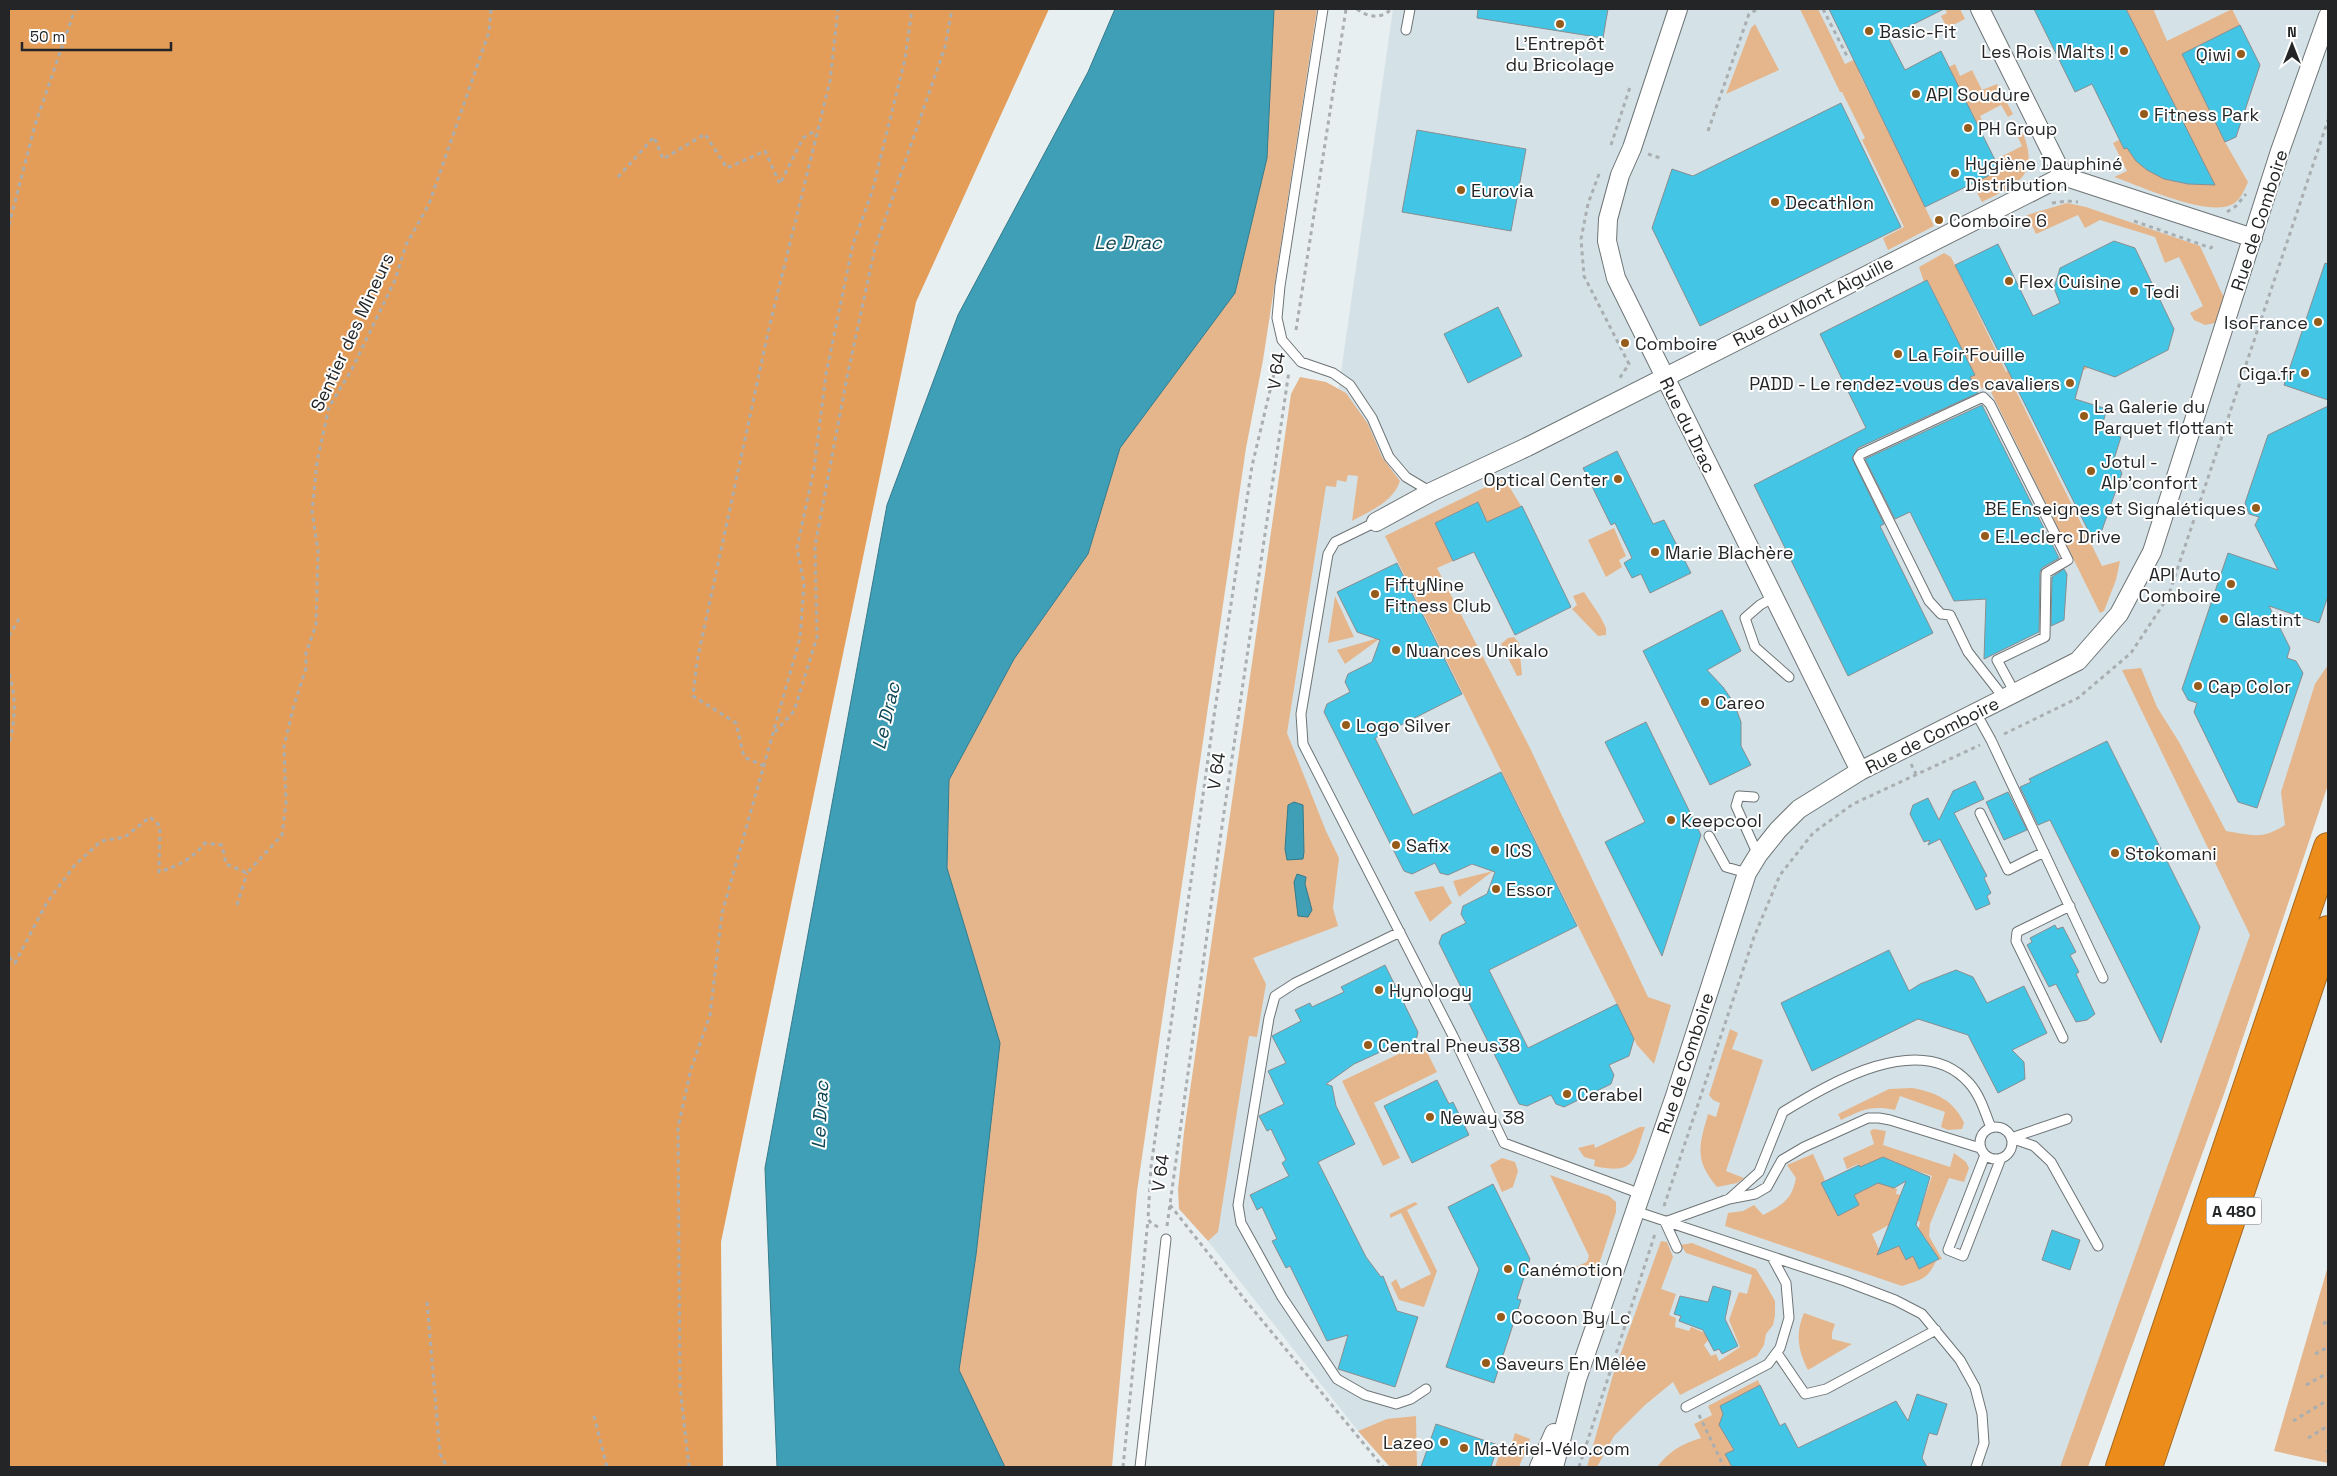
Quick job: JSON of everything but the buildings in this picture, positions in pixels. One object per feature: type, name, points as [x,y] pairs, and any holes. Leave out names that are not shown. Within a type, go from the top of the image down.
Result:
[{"type":"highway","name":"A 480","points":[[2120,1467],[2328,847]]},
{"type":"highway","name":"A 480","points":[[2148,1467],[2328,930]]},
{"type":"street","name":"Rue du Drac","points":[[1678,9],[1632,148],[1620,175],[1608,219],[1607,240],[1616,278],[1860,771]]},
{"type":"street","points":[[1980,9],[2062,176],[2253,238]]},
{"type":"street","name":"Rue de Comboire","points":[[1554,1467],[1576,1380],[1641,1194],[1747,874],[1758,855],[1778,830],[1799,809],[1860,771],[2078,661],[2119,614],[2152,552],[2280,151],[2328,16]]},
{"type":"street","name":"Rue du Mont Aiguille","points":[[1376,522],[1431,492],[1527,447],[2062,176]]},
{"type":"street","points":[[1539,1467],[1576,1380]]},
{"type":"lane","points":[[1323,9],[1280,286],[1277,318],[1282,340],[1292,354],[1301,362],[1333,373],[1350,385],[1372,418],[1389,457],[1406,477],[1431,492]]},
{"type":"lane","points":[[1406,30],[1410,9]]},
{"type":"lane","points":[[1982,396],[1990,404],[2068,560],[2046,573],[2044,636],[1997,660],[2009,696],[1968,652],[1950,615],[1941,614],[1929,602],[1858,458],[1861,454],[1982,396]]},
{"type":"lane","points":[[1376,522],[1335,542],[1328,554],[1301,714],[1303,744],[1400,932],[1504,1144],[1641,1194]]},
{"type":"lane","points":[[1774,597],[1760,605],[1745,618],[1755,647],[1789,677]]},
{"type":"lane","points":[[1976,712],[1992,740],[2103,978]]},
{"type":"lane","points":[[1754,797],[1739,796],[1736,806],[1758,855]]},
{"type":"lane","points":[[1980,813],[2008,870],[2044,852]]},
{"type":"lane","points":[[1709,836],[1726,867],[1747,874]]},
{"type":"lane","points":[[2062,1038],[2016,941],[2017,932],[2070,906]]},
{"type":"lane","points":[[1400,932],[1295,983],[1275,996],[1269,1018],[1238,1205],[1241,1223],[1282,1297],[1336,1380],[1365,1395],[1396,1404],[1411,1399],[1426,1389]]},
{"type":"lane","points":[[1728,1199],[1759,1172],[1783,1112],[1847,1078],[1882,1064],[1914,1059],[1937,1063],[1955,1070],[1978,1094],[1991,1128]]},
{"type":"lane","points":[[1662,1221],[1728,1199],[1755,1194],[1767,1187],[1782,1160],[1804,1147],[1868,1118],[1884,1119],[1982,1151],[1992,1159],[2001,1158],[2008,1154],[2012,1146],[2011,1138],[2007,1131],[1999,1127],[1991,1128],[1984,1132],[1980,1140],[1982,1151],[1948,1250],[1963,1256],[2001,1158]]},
{"type":"lane","points":[[2011,1138],[2067,1119]]},
{"type":"lane","points":[[2011,1138],[2034,1146],[2051,1162],[2098,1246]]},
{"type":"lane","points":[[1635,1211],[1773,1259],[1845,1281],[1895,1300],[1922,1314],[1960,1360],[1975,1387],[1982,1414],[1984,1443],[1976,1467]]},
{"type":"lane","points":[[1662,1221],[1677,1248]]},
{"type":"lane","points":[[1140,1467],[1166,1239]]},
{"type":"lane","points":[[1690,1405],[1768,1364],[1777,1353],[1789,1318],[1786,1283],[1773,1259]]},
{"type":"lane","points":[[1777,1353],[1805,1394],[1826,1389],[1936,1330]]},
{"type":"path","points":[[9,225],[35,124],[75,9]]},
{"type":"path","name":"Sentier des Mineurs","points":[[247,873],[282,835],[286,803],[284,746],[294,705],[306,668],[306,653],[316,625],[318,551],[312,511],[317,462],[329,408],[352,370],[395,280],[406,245],[429,204],[489,32],[491,9]]},
{"type":"path","points":[[764,766],[744,757],[736,723],[693,696],[697,661],[755,395],[830,81],[838,9]]},
{"type":"path","points":[[689,1467],[680,1387],[678,1127],[690,1069],[710,1015],[722,913],[800,638],[804,584],[797,548],[814,469],[826,374],[853,244],[872,192],[901,76],[912,9]]},
{"type":"path","points":[[774,733],[794,711],[817,638],[815,546],[847,377],[875,248],[945,47],[952,9]]},
{"type":"path","name":"V 64","points":[[1346,9],[1292,354],[1221,834],[1170,1204],[1246,1301],[1383,1467]]},
{"type":"path","points":[[1357,9],[1367,15],[1378,16],[1391,9]]},
{"type":"path","points":[[1708,132],[1750,9]]},
{"type":"path","points":[[1749,14],[1758,9]]},
{"type":"path","points":[[1823,9],[1848,58]]},
{"type":"path","points":[[1579,1467],[1662,1221],[1754,937],[1780,876],[1813,834],[1853,804],[2078,698],[2131,653],[2168,597],[2328,120]]},
{"type":"path","points":[[618,177],[654,137],[663,159],[705,134],[728,168],[765,151],[780,184],[803,138],[817,130]]},
{"type":"path","points":[[1644,153],[1648,146]]},
{"type":"path","points":[[1123,1467],[1148,1219],[1151,1167],[1178,962],[1252,466],[1282,340]]},
{"type":"path","points":[[1629,364],[1632,359]]},
{"type":"path","points":[[9,636],[20,619]]},
{"type":"path","points":[[9,674],[15,701],[15,721],[9,745]]},
{"type":"path","points":[[9,957],[15,963],[46,904],[74,866],[101,841],[125,837],[150,817],[160,826],[159,872],[176,866],[194,856],[205,843],[222,845],[226,864],[247,873],[237,905]]},
{"type":"path","points":[[1148,1219],[1156,1227],[1166,1229],[1170,1204]]},
{"type":"path","points":[[427,1302],[440,1454],[447,1467]]},
{"type":"path","points":[[2323,1324],[2328,1321]]},
{"type":"path","points":[[2315,1354],[2328,1347]]},
{"type":"path","points":[[2306,1385],[2328,1373]]},
{"type":"path","points":[[2293,1421],[2328,1400]]},
{"type":"path","points":[[1690,1405],[1724,1467]]},
{"type":"path","points":[[594,1416],[607,1467]]},
{"type":"path","points":[[2308,1438],[2328,1426]]},
{"type":"shaded area","points":[[9,9],[1049,9],[916,302],[721,1242],[723,1467],[9,1467]]},
{"type":"shaded area","points":[[1274,9],[1317,9],[1263,360],[1246,448],[1137,1191],[1112,1467],[1005,1467],[959,1370],[976,1255],[999,1043],[947,868],[949,780],[1014,659],[1088,554],[1119,448],[1235,293],[1267,158]]},
{"type":"shaded area","points":[[1393,9],[2328,9],[2328,716],[2064,1467],[1390,1467],[1358,1431],[1208,1241],[1336,407]]},
{"type":"shaded area","points":[[1800,9],[1818,9],[1845,64],[1868,53],[1874,65],[1859,73],[1891,137],[1965,100],[1949,67],[1955,64],[1960,76],[1972,70],[1982,90],[1997,84],[2013,114],[2008,117],[2001,105],[1980,116],[1982,121],[1977,124],[1971,110],[1897,148],[1934,226],[1888,250],[1883,238],[1904,227],[1862,140],[1865,138],[1842,92],[1840,92]]},
{"type":"shaded area","points":[[1945,9],[1960,9],[1965,19],[1947,28],[1941,16],[1947,13]]},
{"type":"shaded area","points":[[2126,9],[2156,9],[2154,11],[2167,41],[2232,9],[2240,25],[2182,54],[2225,142],[2248,182],[2244,192],[2233,204],[2222,207],[2208,207],[2191,204],[2114,177],[2127,171],[2113,143],[2119,140],[2124,149],[2127,148],[2135,158],[2154,173],[2176,182],[2188,184],[2213,183]]},
{"type":"shaded area","points":[[1755,24],[1779,70],[1726,94],[1751,28]]},
{"type":"shaded area","points":[[2022,131],[2029,159],[2027,169],[2015,184],[1982,202],[1972,183],[1995,160],[2022,146],[2016,133]]},
{"type":"shaded area","points":[[2067,203],[2086,207],[2200,246],[2225,300],[2215,323],[2205,325],[2194,320],[2190,313],[2203,306],[2179,257],[2165,263],[2155,237],[2100,220],[2085,228],[2078,215],[2036,234],[2027,215]]},
{"type":"shaded area","points":[[1944,253],[1951,257],[2006,372],[2077,335],[2092,366],[2079,372],[2012,383],[2102,566],[2120,561],[2116,580],[2104,611],[2100,613],[1990,390],[1981,388],[1883,435],[1879,423],[1975,375],[1928,281],[1924,282],[1919,267]]},
{"type":"shaded area","points":[[1300,377],[1326,382],[1346,393],[1368,424],[1382,457],[1400,481],[1392,495],[1386,500],[1352,521],[1358,476],[1348,475],[1346,482],[1337,480],[1336,487],[1326,486],[1287,733],[1326,831],[1339,858],[1333,908],[1338,926],[1253,958],[1266,984],[1257,1037],[1249,1036],[1218,1232],[1208,1241],[1179,1209],[1178,1189],[1184,1132],[1291,394]]},
{"type":"shaded area","points":[[1504,478],[1521,506],[1487,522],[1477,502],[1435,523],[1453,561],[1437,568],[1529,746],[1648,997],[1671,1005],[1654,1064],[1637,1045],[1385,536]]},
{"type":"shaded area","points":[[1614,528],[1626,556],[1619,560],[1622,567],[1606,577],[1588,540]]},
{"type":"shaded area","points":[[1584,592],[1600,616],[1606,628],[1606,635],[1598,636],[1572,609],[1577,605],[1573,596]]},
{"type":"shaded area","points":[[1335,596],[1354,637],[1328,643]]},
{"type":"shaded area","points":[[1382,637],[1345,664],[1337,650]]},
{"type":"shaded area","points":[[1514,637],[1519,643],[1522,675],[1517,676],[1501,644],[1508,638]]},
{"type":"shaded area","points":[[2328,665],[2328,785],[2224,1094],[2088,1467],[2060,1467],[2250,935],[2122,670],[2141,668],[2157,707],[2179,742],[2226,831],[2263,835],[2285,825],[2281,792],[2315,684]]},
{"type":"shaded area","points":[[1493,871],[1459,897],[1453,881]]},
{"type":"shaded area","points":[[1443,886],[1452,903],[1430,922],[1414,892]]},
{"type":"shaded area","points":[[1730,1029],[1738,1033],[1732,1049],[1763,1060],[1726,1171],[1744,1178],[1737,1183],[1717,1187],[1705,1169],[1700,1152],[1702,1135],[1708,1114],[1716,1117],[1720,1103],[1713,1100],[1709,1095]]},
{"type":"shaded area","points":[[1425,1048],[1437,1072],[1374,1103],[1400,1158],[1383,1166],[1342,1081],[1407,1050],[1409,1054]]},
{"type":"shaded area","points":[[1912,1088],[1943,1098],[1960,1115],[1964,1123],[1962,1129],[1948,1130],[1941,1127],[1945,1112],[1900,1096],[1895,1110],[1867,1109],[1841,1120],[1838,1114],[1889,1089]]},
{"type":"shaded area","points":[[1640,1127],[1645,1127],[1635,1157],[1625,1167],[1608,1168],[1594,1166],[1595,1160],[1584,1157],[1578,1148],[1594,1144],[1595,1148]]},
{"type":"shaded area","points":[[1874,1129],[1886,1131],[1883,1145],[1950,1167],[1954,1153],[1966,1162],[1969,1168],[1964,1182],[1949,1178],[1930,1224],[1929,1236],[1942,1259],[1939,1260],[1924,1236],[1921,1237],[1918,1230],[1920,1222],[1917,1220],[1932,1176],[1901,1165],[1894,1167],[1896,1162],[1884,1157],[1860,1167],[1858,1164],[1847,1169],[1843,1158],[1874,1144],[1870,1131]]},
{"type":"shaded area","points":[[1813,1154],[1824,1178],[1825,1182],[1821,1184],[1838,1216],[1859,1205],[1854,1195],[1878,1183],[1897,1189],[1896,1194],[1901,1195],[1889,1225],[1872,1234],[1881,1254],[1899,1246],[1907,1259],[1913,1256],[1919,1269],[1936,1261],[1927,1275],[1902,1286],[1725,1226],[1728,1213],[1743,1211],[1754,1205],[1763,1215],[1781,1205],[1792,1192],[1796,1178],[1787,1165]]},
{"type":"shaded area","points":[[1502,1158],[1515,1162],[1518,1171],[1513,1187],[1502,1192],[1490,1165]]},
{"type":"shaded area","points":[[1550,1175],[1609,1196],[1616,1202],[1616,1212],[1596,1274],[1573,1268],[1587,1262],[1589,1256]]},
{"type":"shaded area","points":[[1415,1202],[1418,1204],[1407,1210],[1437,1271],[1424,1307],[1399,1300],[1391,1283],[1396,1279],[1401,1289],[1431,1274],[1401,1213],[1390,1218],[1390,1214]]},
{"type":"shaded area","points":[[1661,1241],[1667,1242],[1673,1257],[1661,1289],[1676,1294],[1669,1315],[1676,1318],[1675,1327],[1689,1331],[1691,1327],[1705,1333],[1709,1339],[1704,1345],[1711,1356],[1716,1354],[1719,1361],[1740,1347],[1729,1320],[1739,1292],[1747,1294],[1752,1275],[1686,1253],[1681,1245],[1692,1243],[1756,1269],[1775,1301],[1773,1325],[1766,1334],[1764,1345],[1757,1356],[1680,1395],[1673,1382],[1645,1405],[1614,1436],[1597,1467],[1587,1467],[1613,1375]]},
{"type":"shaded area","points":[[2328,1266],[2328,1463],[2274,1451]]},
{"type":"shaded area","points":[[1804,1313],[1835,1324],[1832,1339],[1852,1344],[1808,1370],[1799,1342],[1799,1328]]},
{"type":"shaded area","points":[[1758,1380],[1760,1385],[1720,1406],[1723,1414],[1719,1425],[1734,1450],[1725,1454],[1732,1467],[1657,1467],[1676,1449],[1701,1438],[1694,1424],[1712,1415],[1708,1406]]},
{"type":"shaded area","points":[[1416,1416],[1417,1467],[1390,1467],[1358,1431],[1387,1419]]},
{"type":"shaded area","points":[[1515,1433],[1530,1439],[1519,1467],[1495,1467],[1503,1444],[1511,1446]]},
{"type":"water","name":"Le Drac","points":[[1115,9],[1274,9],[1267,158],[1235,293],[1120,448],[1088,554],[1014,659],[949,780],[947,868],[1000,1043],[976,1255],[959,1370],[1005,1467],[777,1467],[765,1168],[887,505],[958,315],[1088,72]]},
{"type":"water","points":[[1294,802],[1303,805],[1304,852],[1303,859],[1287,860],[1285,849],[1288,805]]},
{"type":"water","points":[[1297,874],[1306,877],[1305,884],[1312,910],[1308,917],[1298,916],[1294,882]]},
{"type":"place","name":"L'Entrepôt du Bricolage","points":[[1560,24]]},
{"type":"place","name":"Basic-Fit","points":[[1869,31]]},
{"type":"place","name":"Les Rois Malts !","points":[[2124,51]]},
{"type":"place","name":"Qiwi","points":[[2241,54]]},
{"type":"place","name":"API Soudure","points":[[1916,94]]},
{"type":"place","name":"Fitness Park","points":[[2144,114]]},
{"type":"place","name":"PH Group","points":[[1968,128]]},
{"type":"place","name":"Hygiène Dauphiné Distribution","points":[[1955,173]]},
{"type":"place","name":"Eurovia","points":[[1461,190]]},
{"type":"place","name":"Decathlon","points":[[1775,202]]},
{"type":"place","name":"Comboire 6","points":[[1939,220]]},
{"type":"place","name":"Flex Cuisine","points":[[2009,281]]},
{"type":"place","name":"Tedi","points":[[2134,291]]},
{"type":"place","name":"IsoFrance","points":[[2318,322]]},
{"type":"place","name":"Comboire","points":[[1625,343]]},
{"type":"place","name":"La Foir'Fouille","points":[[1898,354]]},
{"type":"place","name":"Ciga.fr","points":[[2305,373]]},
{"type":"place","name":"PADD - Le rendez-vous des cavaliers","points":[[2070,383]]},
{"type":"place","name":"La Galerie du Parquet flottant","points":[[2084,416]]},
{"type":"place","name":"Jotul - Alp'confort","points":[[2091,471]]},
{"type":"place","name":"Optical Center","points":[[1618,479]]},
{"type":"place","name":"BE Enseignes et Signalétiques","points":[[2256,508]]},
{"type":"place","name":"E.Leclerc Drive","points":[[1985,536]]},
{"type":"place","name":"Marie Blachère","points":[[1655,552]]},
{"type":"place","name":"API Auto Comboire","points":[[2231,584]]},
{"type":"place","name":"FiftyNine Fitness Club","points":[[1375,594]]},
{"type":"place","name":"Glastint","points":[[2224,619]]},
{"type":"place","name":"Nuances Unikalo","points":[[1396,650]]},
{"type":"place","name":"Cap Color","points":[[2198,686]]},
{"type":"place","name":"Careo","points":[[1705,702]]},
{"type":"place","name":"Logo Silver","points":[[1346,725]]},
{"type":"place","name":"Keepcool","points":[[1671,820]]},
{"type":"place","name":"Safix","points":[[1396,845]]},
{"type":"place","name":"ICS","points":[[1495,850]]},
{"type":"place","name":"Stokomani","points":[[2115,853]]},
{"type":"place","name":"Essor","points":[[1496,889]]},
{"type":"place","name":"Hynology","points":[[1379,990]]},
{"type":"place","name":"Central Pneus38","points":[[1368,1045]]},
{"type":"place","name":"Cerabel","points":[[1567,1094]]},
{"type":"place","name":"Neway 38","points":[[1430,1117]]},
{"type":"place","name":"Canémotion","points":[[1508,1269]]},
{"type":"place","name":"Cocoon By Lc","points":[[1501,1317]]},
{"type":"place","name":"Saveurs En Mêlée","points":[[1486,1363]]},
{"type":"place","name":"Lazeo","points":[[1444,1442]]},
{"type":"place","name":"Matériel-Vélo.com","points":[[1464,1448]]}]
